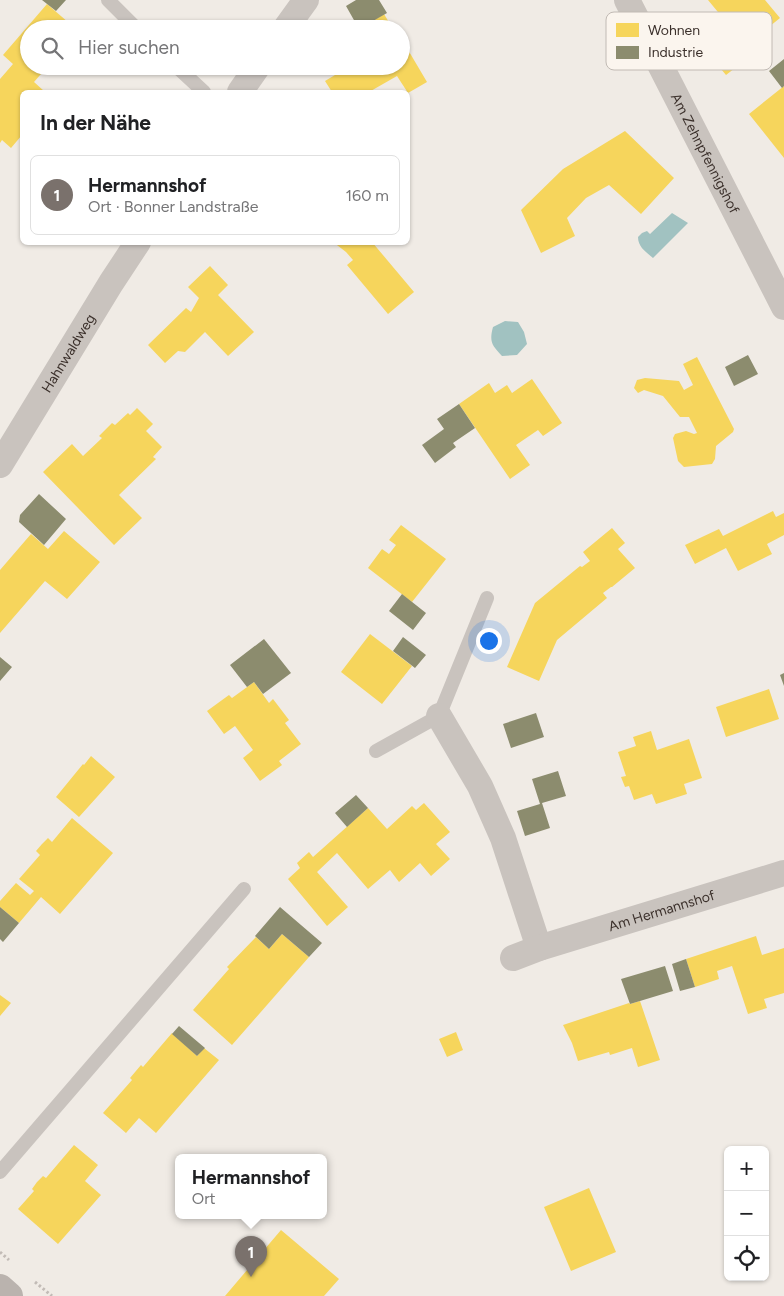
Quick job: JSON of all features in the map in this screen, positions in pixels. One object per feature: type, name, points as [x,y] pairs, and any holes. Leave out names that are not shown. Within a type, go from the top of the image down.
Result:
[{"type":"main road","points":[[0,1288],[9,1296]]},
{"type":"street","points":[[292,20],[306,0]]},
{"type":"street","name":"Am Zehnpfennigshof","points":[[627,0],[633,12]]},
{"type":"street","name":"Am Zehnpfennigshof","points":[[663,70],[784,307]]},
{"type":"street","points":[[241,90],[252,75]]},
{"type":"street","name":"Hahnwaldweg","points":[[0,465],[136,245]]},
{"type":"street","points":[[440,716],[480,786],[503,838],[540,948]]},
{"type":"street","name":"Am Hermannshof","points":[[513,958],[784,873]]},
{"type":"lane","points":[[108,0],[128,20]]},
{"type":"lane","points":[[186,75],[202,90]]},
{"type":"lane","points":[[376,750],[440,716],[487,598]]},
{"type":"lane","points":[[0,1172],[244,889]]},
{"type":"water","points":[[672,213],[688,223],[653,258],[641,246],[638,237],[647,231],[650,234]]},
{"type":"water","points":[[505,321],[518,322],[524,332],[527,344],[517,355],[502,356],[492,343],[493,327]]},
{"type":"building: Wohnen","points":[[708,0],[765,0],[780,18],[772,24],[772,12],[718,12]]},
{"type":"building: Wohnen","points":[[47,4],[66,20],[33,20]]},
{"type":"building: Wohnen","points":[[384,14],[388,20],[374,20]]},
{"type":"building: Wohnen","points":[[20,35],[20,75],[40,75],[34,82],[43,90],[20,90],[20,137],[11,148],[2,140],[0,143],[0,79],[13,64],[3,55]]},
{"type":"building: Wohnen","points":[[410,53],[427,82],[410,92],[410,90],[406,90],[397,76],[372,90],[331,90],[325,81],[335,75],[410,75]]},
{"type":"building: Wohnen","points":[[722,70],[732,70],[726,75]]},
{"type":"building: Wohnen","points":[[784,86],[784,158],[749,114]]},
{"type":"building: Wohnen","points":[[625,131],[674,178],[641,214],[609,185],[586,198],[567,218],[575,236],[541,253],[521,210],[563,169]]},
{"type":"building: Wohnen","points":[[337,245],[375,245],[414,292],[388,314],[347,265],[353,260]]},
{"type":"building: Wohnen","points":[[210,266],[228,285],[218,295],[254,332],[228,356],[205,332],[185,352],[178,351],[165,363],[148,345],[186,308],[191,312],[199,298],[188,287]]},
{"type":"building: Wohnen","points":[[697,357],[734,429],[716,446],[715,459],[712,464],[684,467],[678,461],[673,438],[675,434],[686,431],[694,434],[697,433],[689,417],[680,417],[663,396],[644,390],[638,393],[634,388],[637,380],[645,378],[679,381],[684,390],[693,385],[683,364]]},
{"type":"building: Wohnen","points":[[532,379],[562,423],[543,436],[538,430],[516,445],[530,465],[510,479],[459,404],[489,383],[495,393],[507,385],[512,393]]},
{"type":"building: Wohnen","points":[[137,408],[153,424],[146,431],[162,447],[153,457],[156,459],[119,495],[142,518],[114,545],[43,472],[72,444],[83,456],[102,438],[99,436],[112,423],[115,425],[128,413],[130,415]]},
{"type":"building: Wohnen","points":[[773,511],[776,517],[784,513],[784,535],[767,544],[772,554],[738,571],[726,548],[695,564],[685,545],[719,529],[723,536]]},
{"type":"building: Wohnen","points":[[401,525],[446,559],[412,602],[368,568],[382,549],[389,554],[396,545],[389,540]]},
{"type":"building: Wohnen","points":[[612,528],[625,543],[618,549],[635,568],[603,593],[607,598],[557,640],[539,681],[507,667],[535,603],[580,566],[582,567],[590,561],[583,552]]},
{"type":"building: Wohnen","points":[[64,531],[100,562],[67,599],[45,581],[0,633],[0,570],[31,534],[48,549]]},
{"type":"building: Wohnen","points":[[370,634],[412,666],[382,704],[341,672]]},
{"type":"building: Wohnen","points":[[254,682],[269,703],[273,699],[289,720],[285,723],[301,744],[279,761],[282,765],[260,781],[243,758],[253,750],[235,726],[224,734],[207,711],[229,695],[232,698]]},
{"type":"building: Wohnen","points":[[769,689],[779,719],[726,737],[716,707]]},
{"type":"building: Wohnen","points":[[651,731],[657,750],[689,739],[702,778],[684,784],[687,794],[656,804],[652,794],[634,800],[629,786],[625,787],[621,777],[626,776],[618,752],[636,746],[633,737]]},
{"type":"building: Wohnen","points":[[91,756],[115,777],[79,817],[56,797]]},
{"type":"building: Wohnen","points":[[424,803],[450,832],[436,844],[450,859],[431,876],[420,863],[399,882],[390,870],[368,889],[337,853],[317,872],[348,907],[327,926],[288,879],[300,868],[297,863],[309,852],[313,857],[368,808],[387,829],[412,806],[416,810]]},
{"type":"building: Wohnen","points":[[72,818],[113,853],[60,914],[41,897],[19,923],[0,907],[0,901],[16,883],[30,895],[34,891],[19,879],[40,855],[36,851],[42,844],[48,838],[52,842]]},
{"type":"building: Wohnen","points":[[282,934],[309,957],[232,1045],[193,1010],[229,969],[227,967],[256,937],[269,949]]},
{"type":"building: Wohnen","points":[[756,936],[762,955],[784,948],[784,993],[764,999],[767,1008],[748,1014],[732,966],[717,971],[719,979],[695,987],[686,959]]},
{"type":"building: Wohnen","points":[[0,995],[11,1003],[0,1016]]},
{"type":"building: Wohnen","points":[[640,1001],[660,1060],[638,1067],[632,1048],[610,1055],[609,1052],[578,1061],[563,1025]]},
{"type":"building: Wohnen","points":[[456,1032],[463,1050],[447,1057],[439,1039]]},
{"type":"building: Wohnen","points":[[172,1033],[197,1056],[204,1048],[219,1060],[156,1133],[139,1118],[126,1133],[103,1113],[132,1080],[130,1078],[141,1065],[143,1067]]},
{"type":"building: Wohnen","points":[[74,1145],[98,1165],[85,1181],[101,1195],[58,1244],[18,1209],[34,1191],[32,1189],[37,1182],[43,1176],[46,1178]]},
{"type":"building: Wohnen","points":[[589,1188],[616,1252],[571,1271],[544,1207]]},
{"type":"building: Wohnen","points":[[281,1230],[339,1279],[324,1296],[225,1296]]},
{"type":"building: Industrie","points":[[42,0],[66,0],[56,11]]},
{"type":"building: Industrie","points":[[356,0],[379,0],[387,13],[375,20],[354,20],[346,6]]},
{"type":"building: Industrie","points":[[784,59],[784,86],[782,88],[769,71]]},
{"type":"building: Industrie","points":[[748,355],[758,374],[734,386],[725,367]]},
{"type":"building: Industrie","points":[[459,404],[475,428],[453,443],[456,447],[435,463],[422,445],[444,429],[437,419]]},
{"type":"building: Industrie","points":[[39,494],[66,519],[44,545],[19,522],[20,515]]},
{"type":"building: Industrie","points":[[402,594],[426,613],[413,630],[389,611]]},
{"type":"building: Industrie","points":[[403,637],[426,655],[415,668],[393,651]]},
{"type":"building: Industrie","points":[[264,639],[291,673],[263,694],[254,682],[247,687],[230,665]]},
{"type":"building: Industrie","points":[[0,657],[12,667],[0,681]]},
{"type":"building: Industrie","points":[[784,673],[784,686],[780,675]]},
{"type":"building: Industrie","points":[[536,713],[544,737],[511,748],[503,724]]},
{"type":"building: Industrie","points":[[558,771],[566,796],[542,803],[550,828],[525,836],[517,811],[540,804],[532,779]]},
{"type":"building: Industrie","points":[[356,795],[368,808],[347,827],[335,813]]},
{"type":"building: Industrie","points":[[0,907],[19,923],[3,942],[0,939]]},
{"type":"building: Industrie","points":[[280,907],[322,943],[309,957],[282,934],[269,949],[255,936]]},
{"type":"building: Industrie","points":[[686,959],[695,987],[680,991],[672,964]]},
{"type":"building: Industrie","points":[[665,966],[673,991],[630,1004],[621,979]]},
{"type":"building: Industrie","points":[[179,1026],[205,1048],[197,1056],[172,1034]]},
{"type":"place","name":"Hermannshof","points":[[251,1277]]}]
